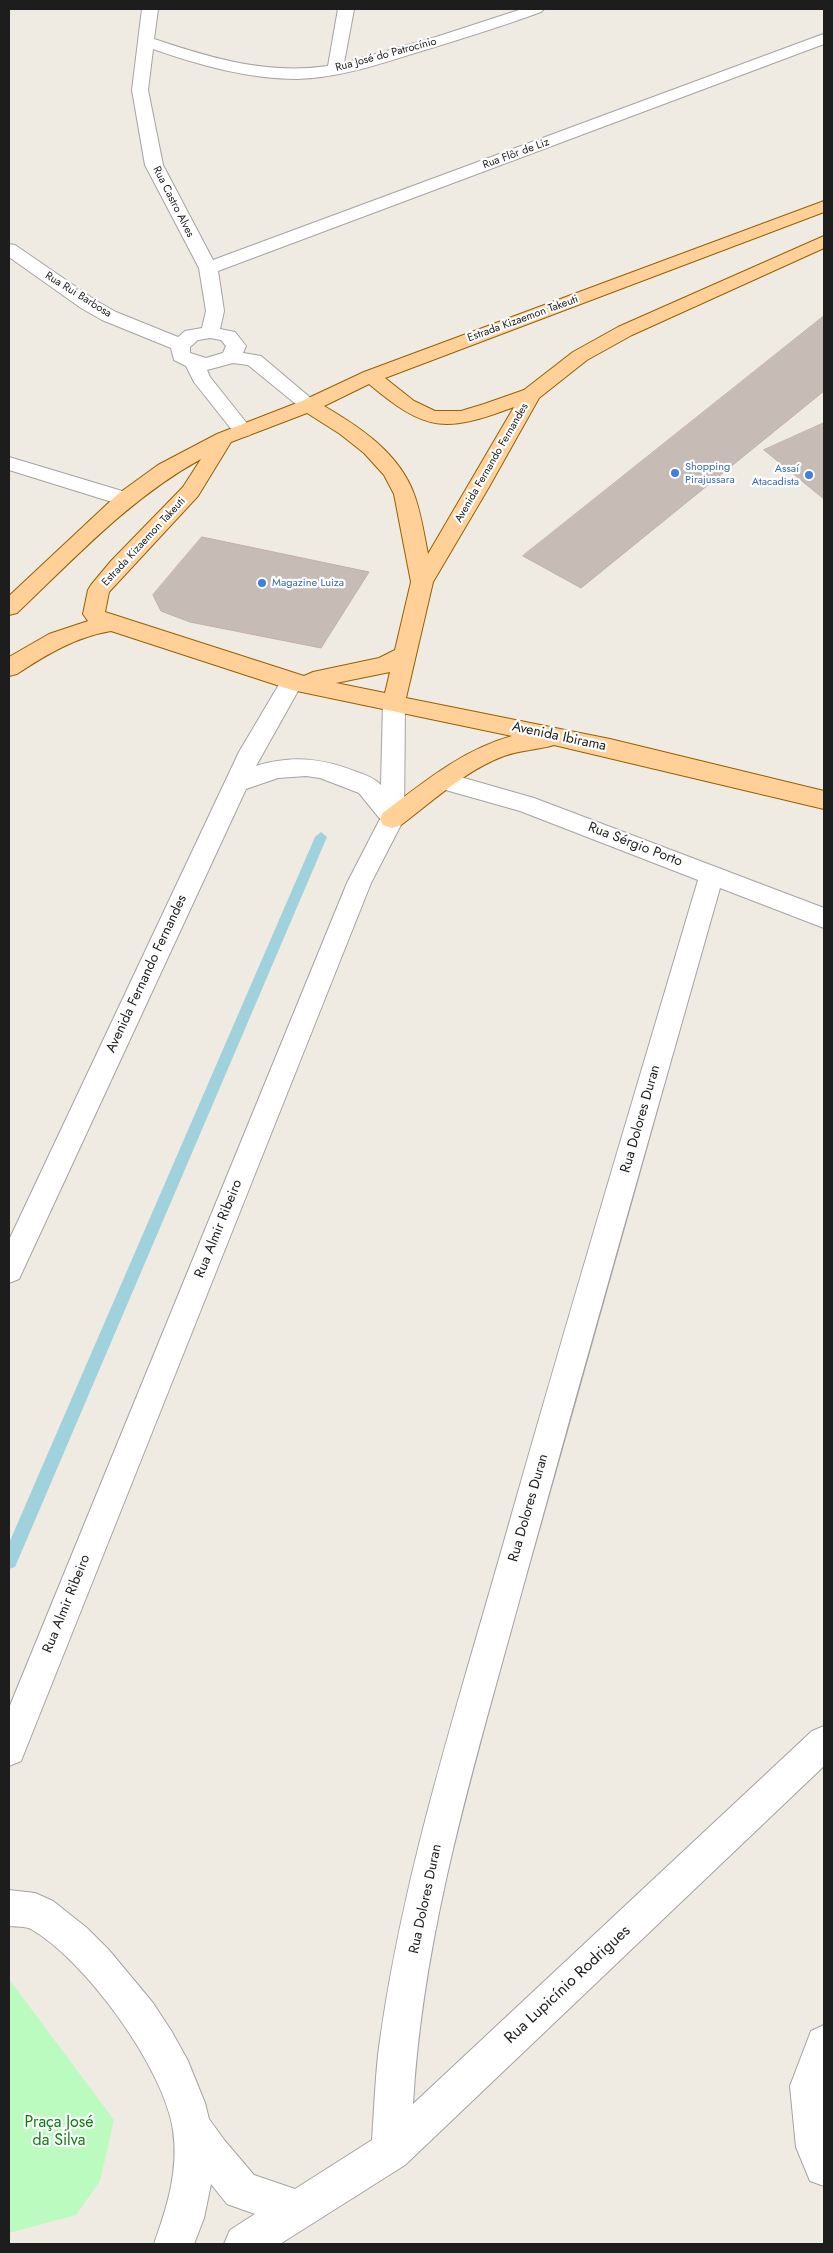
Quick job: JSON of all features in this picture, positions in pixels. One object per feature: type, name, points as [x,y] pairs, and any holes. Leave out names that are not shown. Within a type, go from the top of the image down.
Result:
[{"type":"main road","name":"Estrada Kizaemon Takeuti","points":[[9,608],[125,499],[165,470],[233,434],[308,405],[371,376],[824,206]]},
{"type":"main road","name":"Avenida Fernando Fernandes","points":[[394,702],[422,582],[479,487],[531,394],[580,356],[625,331],[824,241]]},
{"type":"main road","points":[[371,376],[418,412],[447,419],[468,416],[531,394]]},
{"type":"main road","points":[[308,405],[347,428],[381,459],[400,485],[422,582]]},
{"type":"main road","name":"Estrada Kizaemon Takeuti","points":[[110,623],[94,614],[99,590],[119,566],[191,490],[233,434]]},
{"type":"main road","points":[[9,668],[41,646],[59,637],[84,628],[110,623]]},
{"type":"main road","name":"Avenida Ibirama","points":[[110,623],[292,682],[557,736],[824,800]]},
{"type":"main road","name":"Avenida Ibirama","points":[[292,682],[385,665],[406,654]]},
{"type":"main road","points":[[392,820],[443,781],[485,754],[534,740],[557,736]]},
{"type":"street","name":"Rua Castro Alves","points":[[150,9],[140,90],[154,165],[208,268],[215,310],[210,332]]},
{"type":"street","points":[[335,70],[346,9]]},
{"type":"street","name":"Rua José do Patrocínio","points":[[146,42],[215,64],[268,73],[298,74],[335,70],[476,30],[536,9]]},
{"type":"street","name":"Rua Flôr de Liz","points":[[208,268],[824,39]]},
{"type":"street","name":"Rua Rui Barbosa","points":[[9,249],[88,304],[109,316],[180,344]]},
{"type":"street","points":[[231,357],[236,346],[228,336],[210,332],[192,335],[180,344],[181,356],[195,364],[215,364],[231,357],[254,360],[308,405]]},
{"type":"street","points":[[195,364],[233,434]]},
{"type":"street","points":[[9,463],[125,499]]},
{"type":"street","name":"Avenida Fernando Fernandes","points":[[9,1270],[236,783],[251,752],[292,682]]},
{"type":"street","name":"Rua Almir Ribeiro","points":[[9,1749],[359,883],[392,820],[394,702]]},
{"type":"street","points":[[236,783],[259,772],[279,768],[304,766],[325,769],[368,786],[379,798],[392,820]]},
{"type":"street","name":"Rua Sérgio Porto","points":[[443,781],[526,804],[824,918]]},
{"type":"street","name":"Rua Dolores Duran","points":[[391,2151],[397,2057],[408,1988],[426,1890],[454,1776],[559,1401],[712,874]]},
{"type":"street","name":"Rua Lupicínio Rodrigues","points":[[244,2244],[391,2151],[824,1743]]},
{"type":"street","points":[[9,1908],[36,1912],[70,1936],[99,1964],[152,2036],[178,2080],[192,2128],[193,2176],[180,2233],[174,2244]]},
{"type":"street","points":[[824,2044],[809,2086],[815,2146],[824,2167]]},
{"type":"street","points":[[192,2128],[211,2155],[241,2190],[298,2210]]},
{"type":"green space","name":"Praça José da Silva","points":[[9,1979],[114,2120],[100,2181],[76,2215],[9,2233]]},
{"type":"building","name":"Shopping Pirajussara","points":[[824,316],[824,391],[581,588],[523,556]]},
{"type":"building","name":"Assaí Atacadista","points":[[824,423],[824,499],[764,450]]},
{"type":"building","name":"Magazine Luiza","points":[[202,537],[369,572],[321,648],[190,622],[161,611],[153,595]]},
{"type":"waterway","points":[[9,1561],[321,837]]},
{"type":"place","name":"Shopping Pirajussara","points":[[675,473]]},
{"type":"place","name":"Assaí Atacadista","points":[[809,475]]},
{"type":"place","name":"Magazine Luiza","points":[[262,583]]}]
